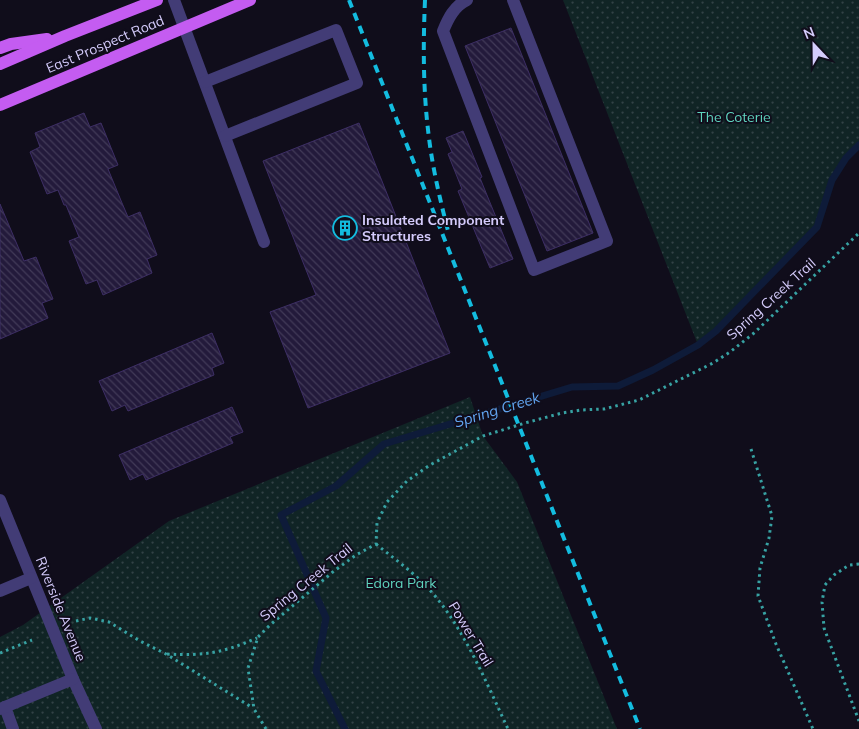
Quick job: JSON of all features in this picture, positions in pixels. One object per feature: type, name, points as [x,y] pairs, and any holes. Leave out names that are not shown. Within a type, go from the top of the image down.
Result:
[{"type":"main road","name":"East Prospect Road","points":[[0,64],[157,0]]},
{"type":"main road","name":"East Prospect Road","points":[[0,105],[250,0]]},
{"type":"main road","points":[[0,48],[11,44],[65,36]]},
{"type":"street","points":[[174,0],[264,242]]},
{"type":"street","points":[[467,0],[462,2],[449,16],[443,32],[534,270],[607,241],[513,0]]},
{"type":"street","points":[[205,82],[336,30],[357,83],[225,136]]},
{"type":"street","name":"Riverside Avenue","points":[[2,509],[73,679],[96,729]]},
{"type":"street","points":[[0,591],[31,578]]},
{"type":"street","points":[[14,729],[3,708],[73,679]]},
{"type":"path","name":"Spring Creek Trail","points":[[266,729],[254,709],[248,668],[258,637],[270,624],[334,571],[356,555],[376,544],[376,523],[387,502],[407,481],[430,465],[483,436],[562,413],[604,409],[639,400],[713,363],[754,333],[859,233]]},
{"type":"path","points":[[751,449],[772,516],[769,538],[760,568],[758,596],[776,644],[813,729]]},
{"type":"path","name":"Power Trail","points":[[376,544],[424,584],[446,612],[486,680],[508,729]]},
{"type":"path","points":[[859,564],[849,565],[834,575],[825,586],[822,602],[824,628],[859,721]]},
{"type":"path","points":[[76,621],[90,618],[109,622],[166,654],[254,709]]},
{"type":"path","points":[[166,654],[196,656],[216,653],[258,637]]},
{"type":"path","points":[[0,653],[32,640]]},
{"type":"green space","name":"The Coterie","points":[[563,0],[859,0],[859,145],[846,158],[832,180],[817,227],[716,331],[698,345]]},
{"type":"green space","name":"Edora Park","points":[[470,397],[483,436],[517,482],[617,729],[0,729],[0,637],[23,625],[169,521]]},
{"type":"building","points":[[511,28],[593,233],[547,251],[465,46]]},
{"type":"building","points":[[84,113],[90,127],[101,123],[118,165],[108,169],[122,203],[128,217],[140,212],[157,255],[147,259],[152,273],[103,295],[97,280],[86,284],[69,241],[79,237],[66,205],[64,205],[58,190],[47,194],[30,152],[40,147],[35,133]]},
{"type":"building","name":"Insulated Component Structures","points":[[359,123],[450,353],[308,408],[270,312],[316,295],[263,161]]},
{"type":"building","points":[[463,131],[513,259],[490,268],[458,191],[462,189],[448,154],[452,152],[446,138]]},
{"type":"building","points":[[0,204],[24,261],[36,257],[53,299],[42,303],[48,318],[0,339]]},
{"type":"building","points":[[212,333],[224,363],[212,368],[214,375],[128,411],[125,405],[112,411],[99,381]]},
{"type":"building","points":[[232,407],[243,432],[230,437],[233,443],[146,480],[143,474],[130,480],[119,455]]},
{"type":"waterway","name":"Spring Creek","points":[[345,729],[316,671],[326,618],[281,515],[336,486],[384,444],[572,387],[618,386],[653,370],[698,345],[716,331],[817,227],[832,180],[846,158],[859,145]]},
{"type":"railway","points":[[349,0],[640,729]]},
{"type":"railway","points":[[425,0],[424,69],[427,121],[435,175],[449,235]]},
{"type":"place","name":"Insulated Component Structures","points":[[345,228]]}]
